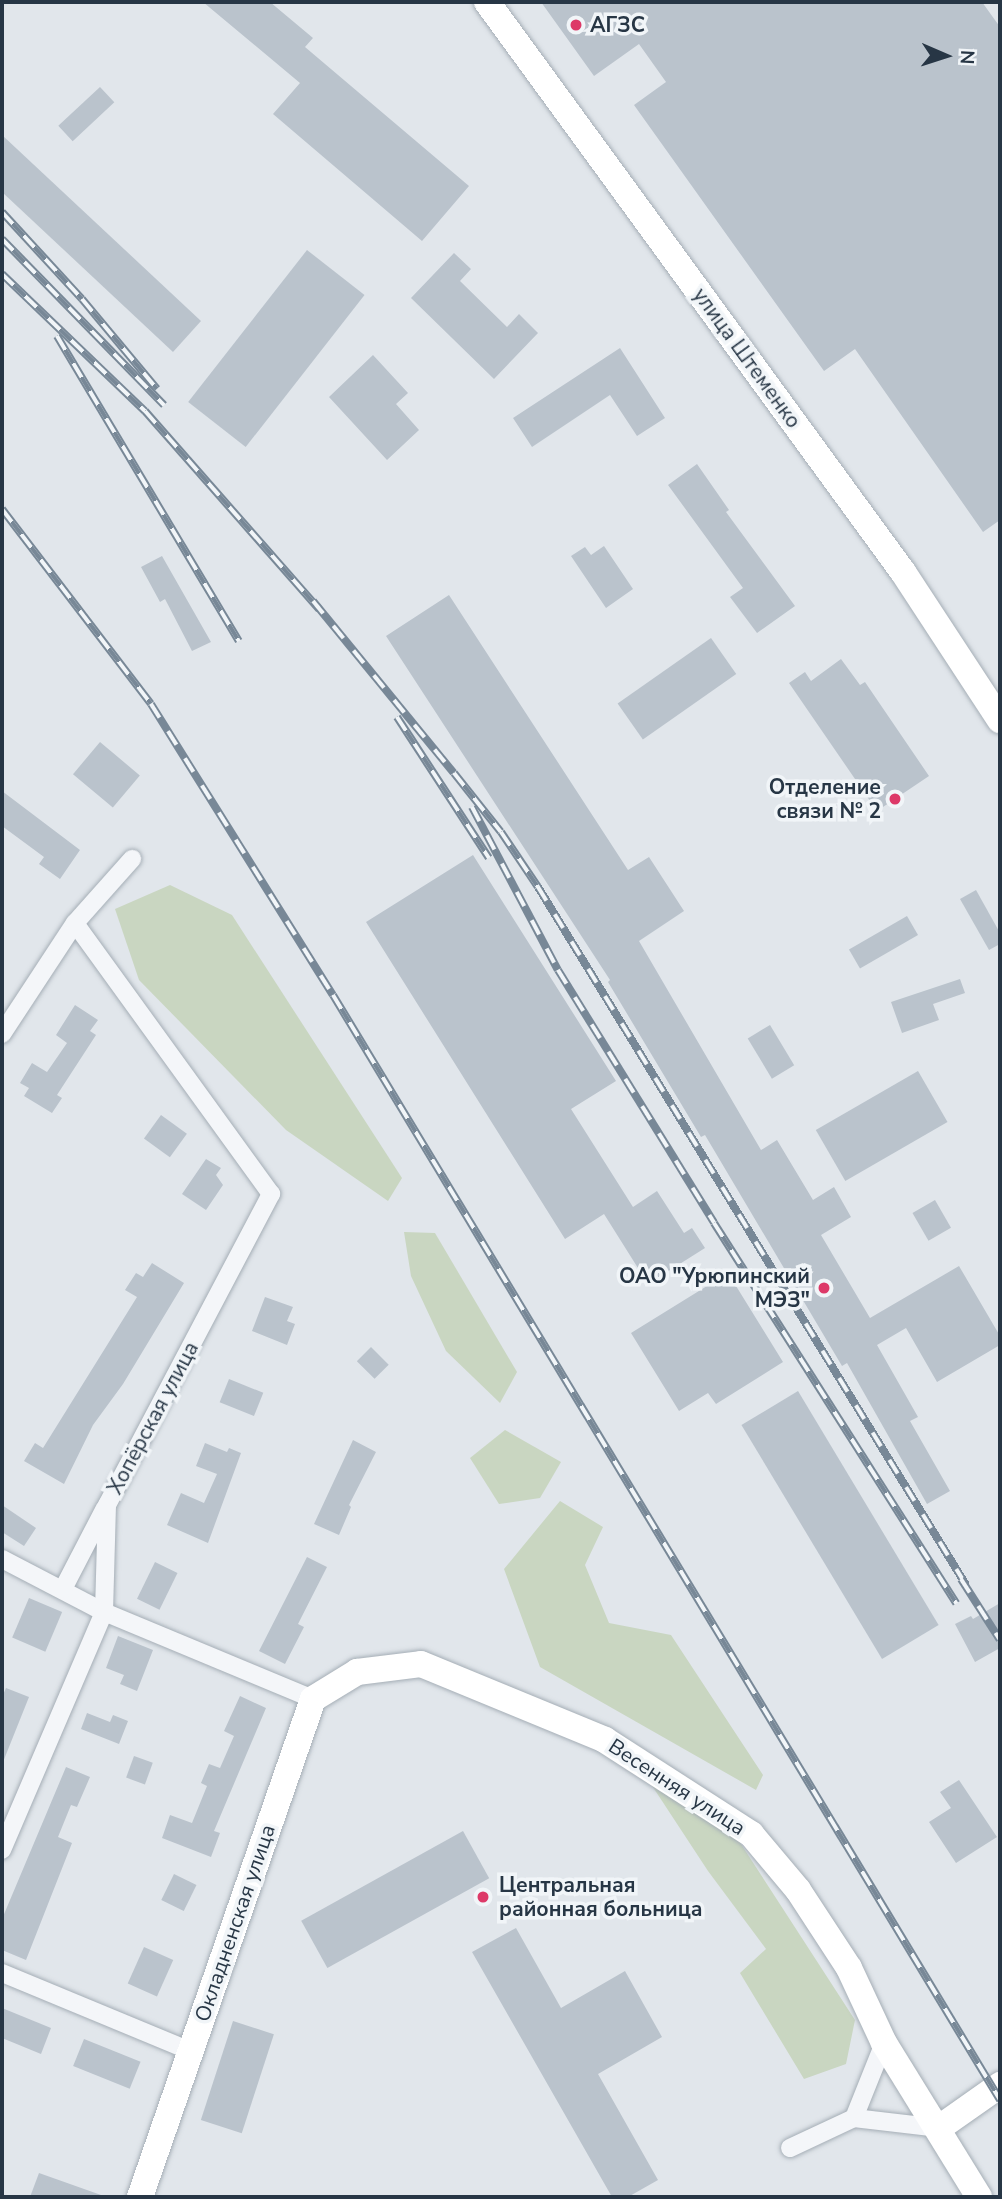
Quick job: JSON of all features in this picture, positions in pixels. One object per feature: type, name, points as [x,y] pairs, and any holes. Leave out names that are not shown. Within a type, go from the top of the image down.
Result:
[{"type":"main road","name":"улица Штеменко","points":[[487,2],[903,572],[1000,720]]},
{"type":"main road","name":"Весенняя улица","points":[[313,1699],[357,1672],[421,1664],[605,1740],[751,1834],[798,1890],[849,1968],[884,2043],[939,2128],[979,2197]]},
{"type":"main road","name":"Окладненская улица","points":[[140,2197],[313,1699]]},
{"type":"main road","points":[[939,2128],[1000,2085]]},
{"type":"street","points":[[2,1034],[75,923],[132,859]]},
{"type":"street","name":"Хопёрская улица","points":[[2,1850],[104,1612],[107,1505],[271,1194],[75,923]]},
{"type":"street","points":[[62,1589],[107,1505]]},
{"type":"street","points":[[2,1559],[104,1612],[313,1699]]},
{"type":"street","points":[[2,1973],[190,2051]]},
{"type":"street","points":[[854,2118],[884,2043]]},
{"type":"street","points":[[790,2148],[854,2118],[939,2128]]},
{"type":"green space","points":[[170,885],[232,915],[402,1178],[388,1201],[286,1130],[139,980],[115,909]]},
{"type":"green space","points":[[404,1232],[435,1233],[517,1372],[500,1403],[446,1351],[411,1276]]},
{"type":"green space","points":[[505,1430],[561,1462],[540,1498],[499,1504],[470,1458]]},
{"type":"green space","points":[[560,1501],[603,1527],[585,1565],[609,1623],[671,1635],[763,1775],[756,1790],[540,1667],[504,1569]]},
{"type":"green space","points":[[643,1772],[739,1841],[855,2020],[846,2064],[804,2079],[740,1973],[766,1949],[708,1871]]},
{"type":"building","points":[[203,2],[270,2],[313,38],[305,47],[469,186],[422,241],[273,114],[300,83]]},
{"type":"building","points":[[541,2],[982,2],[1000,27],[1000,520],[983,532],[855,349],[824,371],[634,105],[666,82],[639,44],[594,76]]},
{"type":"building","points":[[100,87],[114,102],[73,141],[58,126]]},
{"type":"building","points":[[2,135],[201,321],[173,352],[2,192]]},
{"type":"building","points":[[307,250],[365,295],[246,447],[188,402]]},
{"type":"building","points":[[454,253],[471,269],[460,281],[507,327],[519,314],[538,333],[494,379],[411,298]]},
{"type":"building","points":[[620,348],[665,418],[637,436],[610,395],[532,447],[513,418]]},
{"type":"building","points":[[373,355],[408,393],[396,404],[419,430],[387,460],[329,397]]},
{"type":"building","points":[[697,464],[729,510],[726,512],[795,606],[757,633],[730,597],[743,588],[668,485]]},
{"type":"building","points":[[604,546],[633,589],[606,608],[571,556],[585,547],[591,555]]},
{"type":"building","points":[[162,556],[211,642],[192,651],[165,599],[160,602],[141,567]]},
{"type":"building","points":[[449,595],[628,870],[649,857],[684,911],[639,941],[761,1150],[777,1140],[813,1200],[834,1187],[851,1217],[821,1235],[870,1318],[959,1266],[1000,1336],[1000,1345],[937,1382],[906,1328],[877,1345],[918,1417],[910,1421],[950,1491],[927,1504],[847,1363],[842,1366],[705,1135],[701,1137],[608,982],[610,980],[386,636]]},
{"type":"building","points":[[711,638],[736,674],[643,739],[618,703]]},
{"type":"building","points":[[841,659],[860,685],[865,682],[929,776],[877,811],[789,683],[805,672],[811,681]]},
{"type":"building","points":[[100,742],[140,775],[113,808],[73,774]]},
{"type":"building","points":[[2,791],[80,850],[60,879],[39,864],[44,857],[2,826]]},
{"type":"building","points":[[473,855],[616,1081],[571,1109],[633,1207],[657,1191],[684,1233],[692,1228],[705,1248],[648,1284],[604,1214],[565,1239],[366,922]]},
{"type":"building","points":[[976,890],[1000,933],[1000,944],[989,950],[960,899]]},
{"type":"building","points":[[907,916],[918,935],[860,969],[849,949]]},
{"type":"building","points":[[960,979],[965,993],[933,1004],[939,1020],[902,1033],[891,1002]]},
{"type":"building","points":[[75,1005],[98,1020],[90,1031],[96,1035],[57,1095],[62,1098],[52,1113],[24,1096],[29,1088],[20,1083],[32,1063],[47,1072],[67,1043],[56,1035]]},
{"type":"building","points":[[770,1025],[794,1065],[772,1079],[748,1038]]},
{"type":"building","points":[[918,1071],[948,1122],[845,1181],[816,1130]]},
{"type":"building","points":[[161,1115],[187,1134],[170,1157],[144,1138]]},
{"type":"building","points":[[206,1159],[221,1168],[216,1175],[223,1185],[206,1210],[182,1194]]},
{"type":"building","points":[[935,1200],[951,1228],[928,1241],[912,1213]]},
{"type":"building","points":[[152,1263],[184,1283],[123,1384],[93,1425],[64,1484],[24,1461],[35,1443],[43,1448],[137,1297],[125,1290],[136,1273],[143,1277]]},
{"type":"building","points":[[728,1273],[783,1362],[716,1404],[708,1393],[679,1411],[631,1333]]},
{"type":"building","points":[[265,1297],[293,1307],[287,1321],[295,1324],[287,1345],[252,1331]]},
{"type":"building","points":[[371,1347],[389,1365],[375,1379],[357,1361]]},
{"type":"building","points":[[229,1379],[263,1393],[254,1416],[220,1402]]},
{"type":"building","points":[[798,1391],[939,1625],[882,1659],[741,1425]]},
{"type":"building","points":[[353,1440],[376,1452],[349,1505],[351,1507],[339,1535],[314,1524]]},
{"type":"building","points":[[205,1443],[227,1452],[229,1448],[241,1453],[208,1543],[167,1525],[181,1493],[204,1503],[217,1474],[196,1466]]},
{"type":"building","points":[[2,1505],[36,1528],[24,1546],[2,1532]]},
{"type":"building","points":[[307,1557],[327,1567],[298,1624],[304,1627],[285,1664],[259,1651]]},
{"type":"building","points":[[155,1562],[177,1573],[159,1610],[137,1599]]},
{"type":"building","points":[[29,1598],[62,1612],[45,1652],[12,1638]]},
{"type":"building","points":[[1000,1603],[1000,1648],[975,1662],[955,1624],[971,1616],[973,1619]]},
{"type":"building","points":[[118,1636],[153,1650],[137,1691],[120,1684],[124,1675],[106,1668]]},
{"type":"building","points":[[6,1688],[29,1697],[3,1762],[2,1697]]},
{"type":"building","points":[[240,1696],[266,1708],[214,1831],[220,1833],[211,1857],[162,1838],[170,1815],[192,1823],[207,1786],[201,1783],[209,1764],[220,1768],[234,1736],[224,1731]]},
{"type":"building","points":[[87,1713],[110,1722],[113,1715],[128,1721],[119,1744],[81,1729]]},
{"type":"building","points":[[134,1756],[153,1763],[145,1784],[126,1778]]},
{"type":"building","points":[[66,1767],[90,1777],[77,1807],[71,1805],[58,1837],[72,1843],[26,1960],[2,1950],[2,1919]]},
{"type":"building","points":[[959,1780],[997,1837],[956,1863],[929,1822],[951,1808],[940,1792]]},
{"type":"building","points":[[463,1831],[489,1878],[327,1968],[301,1921]]},
{"type":"building","points":[[174,1874],[196,1885],[184,1911],[161,1900]]},
{"type":"building","points":[[516,1928],[561,2008],[625,1971],[662,2037],[598,2074],[658,2180],[628,2197],[612,2197],[472,1952]]},
{"type":"building","points":[[144,1947],[173,1960],[157,1997],[128,1984]]},
{"type":"building","points":[[2,2008],[51,2028],[41,2054],[2,2038]]},
{"type":"building","points":[[233,2021],[274,2034],[242,2133],[201,2120]]},
{"type":"building","points":[[84,2039],[141,2062],[130,2089],[73,2066]]},
{"type":"building","points":[[39,2173],[101,2195],[101,2197],[30,2197]]},
{"type":"railway","points":[[2,212],[82,299],[157,389]]},
{"type":"railway","points":[[2,239],[164,405]]},
{"type":"railway","points":[[2,274],[145,411],[319,609]]},
{"type":"railway","points":[[57,336],[239,641]]},
{"type":"railway","points":[[2,509],[151,704],[333,995],[1000,2100]]},
{"type":"railway","points":[[313,601],[501,832],[538,887],[966,1585]]},
{"type":"railway","points":[[397,717],[489,858]]},
{"type":"railway","points":[[472,807],[558,970],[714,1223],[956,1603]]},
{"type":"railway","points":[[961,1579],[1000,1640]]},
{"type":"place","name":"АГЗС","points":[[576,25]]},
{"type":"place","name":"Отделение связи № 2","points":[[895,799]]},
{"type":"place","name":"ОАО \"Урюпинский МЭЗ\"","points":[[824,1288]]},
{"type":"place","name":"Центральная районная больница","points":[[483,1897]]}]
